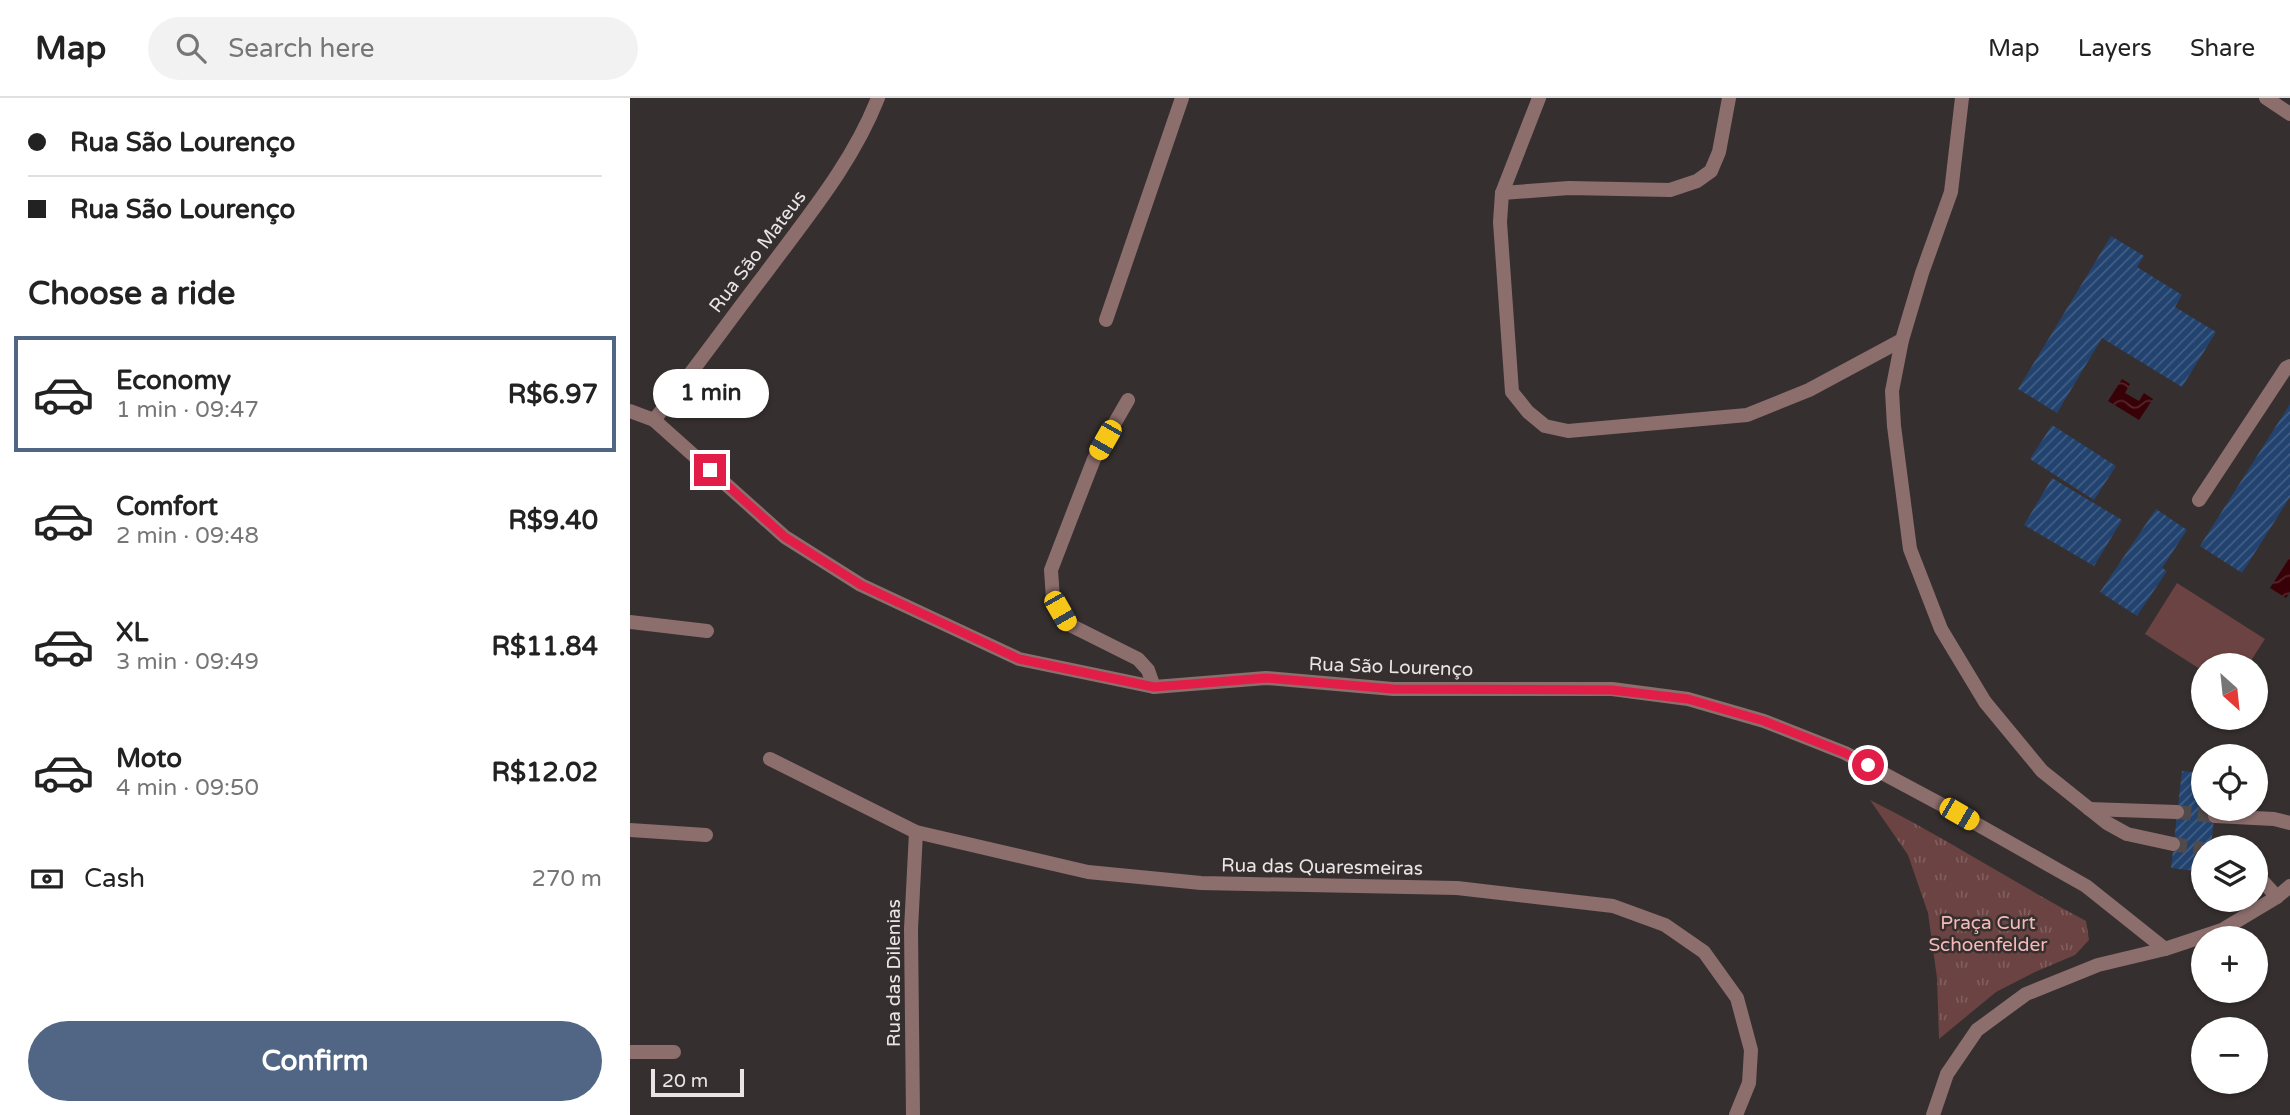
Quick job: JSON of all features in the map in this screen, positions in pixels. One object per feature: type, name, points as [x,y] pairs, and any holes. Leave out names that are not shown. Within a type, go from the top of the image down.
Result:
[{"type":"street","name":"Rua São Mateus","points":[[654,420],[840,174],[878,98]]},
{"type":"street","points":[[1106,320],[1182,98]]},
{"type":"street","points":[[1539,98],[1503,193],[1500,222],[1511,392],[1528,412],[1545,426],[1568,431],[1748,415],[1809,390],[1902,340]]},
{"type":"street","points":[[1503,193],[1569,188],[1670,190],[1697,181],[1711,171],[1719,152],[1729,98]]},
{"type":"street","points":[[1962,98],[1951,192],[1902,340],[1892,391],[1910,550],[1941,629],[1985,702],[2042,771],[2107,823],[2127,834],[2174,844]]},
{"type":"street","points":[[2266,98],[2290,114]]},
{"type":"street","points":[[2199,500],[2286,368],[2290,366]]},
{"type":"street","points":[[1128,400],[1094,460],[1051,570],[1053,599],[1068,624],[1138,659],[1148,670],[1154,687]]},
{"type":"street","name":"Rua São Lourenço","points":[[630,411],[654,420],[785,537],[861,585],[1019,659],[1154,687],[1266,678],[1393,689],[1612,690],[1688,699],[1764,721],[1845,753],[2086,886],[2165,949]]},
{"type":"street","points":[[630,622],[707,631]]},
{"type":"street","name":"Rua das Quaresmeiras","points":[[770,759],[916,832],[1088,872],[1201,883],[1457,888],[1613,906],[1665,925],[1704,952],[1737,999],[1751,1050],[1749,1083],[1736,1115]]},
{"type":"street","points":[[2089,809],[2178,811]]},
{"type":"street","points":[[2268,818],[2290,823]]},
{"type":"street","points":[[630,830],[706,835]]},
{"type":"street","name":"Rua das Dilenias","points":[[913,1115],[911,929],[916,832]]},
{"type":"street","points":[[1933,1115],[1947,1074],[1977,1030],[2026,994],[2098,965],[2165,949],[2222,930],[2277,897],[2290,886]]},
{"type":"street","points":[[2268,887],[2277,897]]},
{"type":"street","points":[[630,1052],[674,1052]]},
{"type":"green space","points":[[2177,583],[2265,639],[2256,653],[2191,653],[2191,663],[2145,634]]},
{"type":"green space","name":"Praça Curt Schoenfelder","points":[[1870,800],[2086,921],[2089,940],[2075,955],[1996,992],[1939,1039],[1937,978],[1928,913],[1908,855]]},
{"type":"water","points":[[2122,379],[2130,384],[2125,393],[2139,401],[2144,393],[2153,399],[2139,420],[2108,401]]},
{"type":"water","points":[[2290,557],[2290,592],[2286,598],[2270,588]]},
{"type":"building","points":[[2111,236],[2144,256],[2137,267],[2182,295],[2175,307],[2216,332],[2182,387],[2102,338],[2057,413],[2018,389]]},
{"type":"building","points":[[2290,404],[2290,497],[2242,573],[2200,546]]},
{"type":"building","points":[[2052,425],[2116,466],[2094,500],[2030,459]]},
{"type":"building","points":[[2052,478],[2122,520],[2094,566],[2024,525]]},
{"type":"building","points":[[2156,509],[2187,530],[2162,568],[2167,571],[2137,616],[2100,592]]},
{"type":"building","points":[[2182,771],[2191,772],[2191,821],[2214,821],[2212,835],[2191,835],[2191,870],[2171,868]]},
{"type":"tunnel","points":[[2177,812],[2191,813]]},
{"type":"tunnel","points":[[2173,844],[2191,847]]},
{"type":"route","points":[[710,470],[785,537],[861,585],[1019,659],[1154,687],[1266,678],[1393,689],[1612,690],[1688,699],[1764,721],[1868,765]]}]
